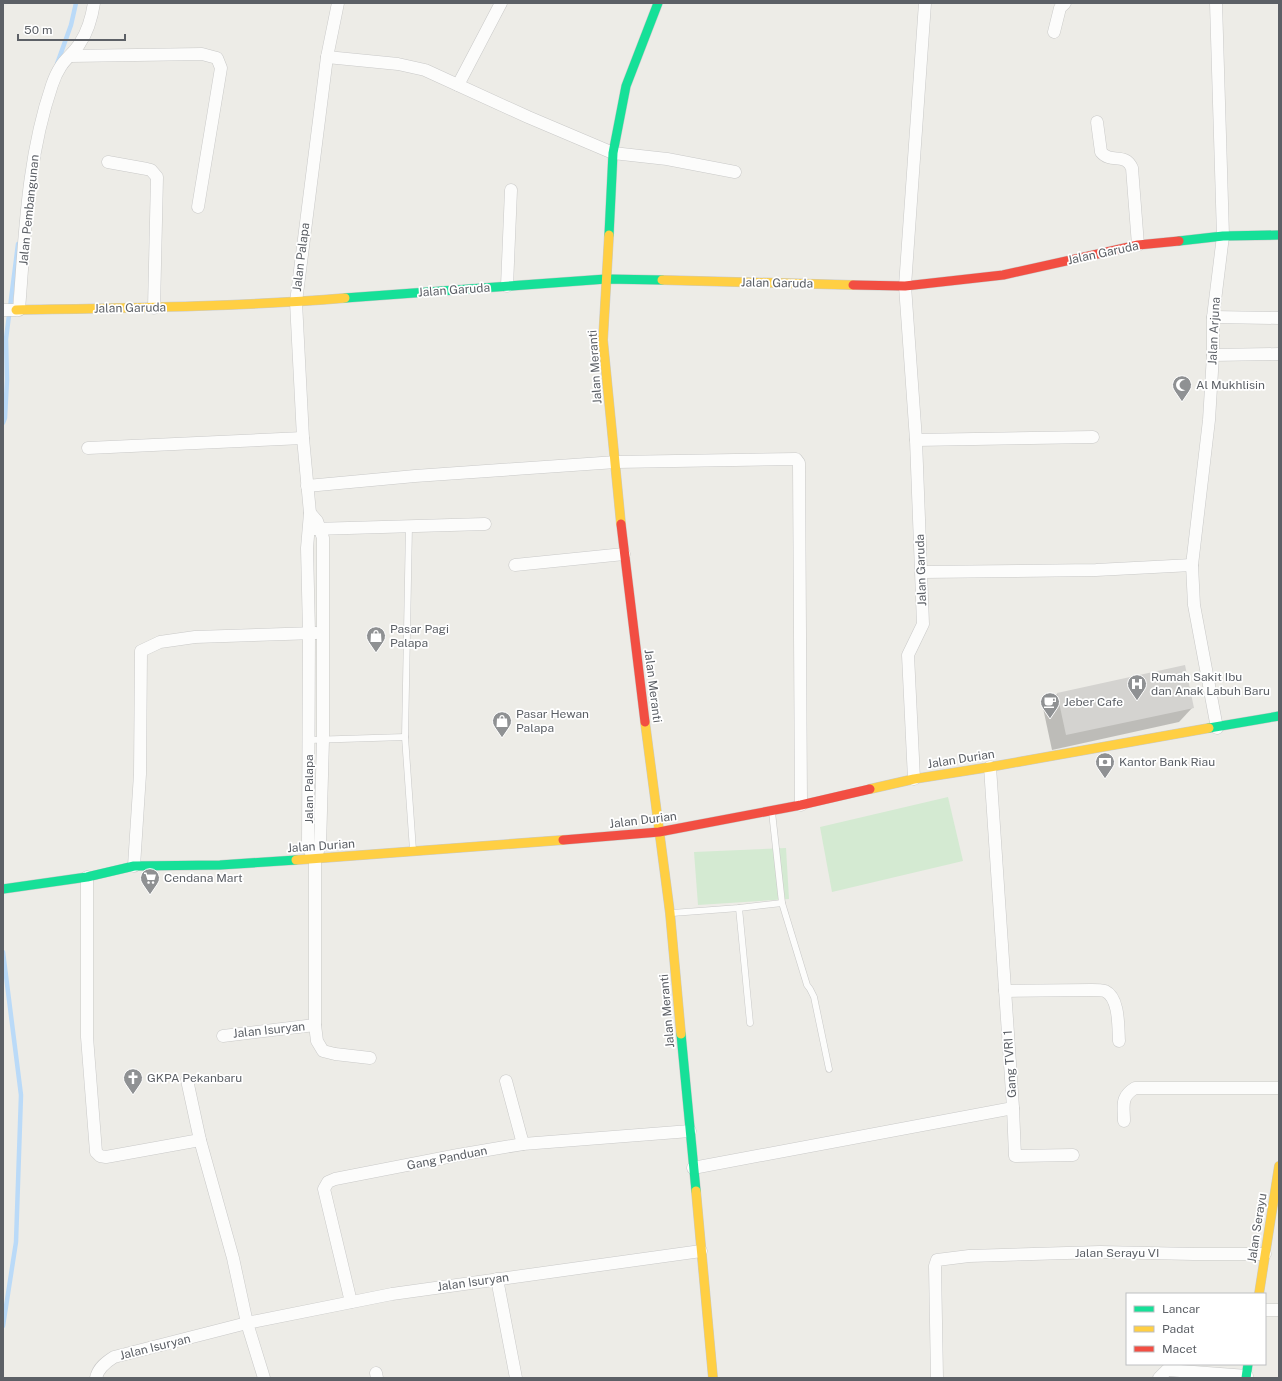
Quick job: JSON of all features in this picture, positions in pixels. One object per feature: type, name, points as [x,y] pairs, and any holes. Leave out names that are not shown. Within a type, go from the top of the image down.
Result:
[{"type":"street","name":"Jalan Pembangunan","points":[[18,310],[28,199],[35,149],[52,86],[61,66],[80,43],[87,30],[94,3]]},
{"type":"street","name":"Jalan Palapa","points":[[315,858],[308,848],[309,632],[307,548],[310,513],[303,438],[296,302],[327,57],[338,3]]},
{"type":"street","points":[[458,85],[500,3]]},
{"type":"street","name":"Jalan Meranti","points":[[658,3],[626,86],[613,153],[603,340],[624,554],[658,832],[670,913],[713,1378]]},
{"type":"street","name":"Jalan Garuda","points":[[914,779],[908,655],[923,624],[916,440],[905,286],[925,3]]},
{"type":"street","points":[[1054,32],[1060,8],[1065,3]]},
{"type":"street","name":"Jalan Arjuna","points":[[1216,3],[1222,236],[1213,317],[1213,355],[1209,420],[1192,565],[1194,605],[1218,728]]},
{"type":"street","points":[[70,56],[202,54],[217,58],[220,68],[198,207]]},
{"type":"street","points":[[327,57],[398,64],[425,70],[528,117],[613,153],[667,159],[736,172]]},
{"type":"street","points":[[1097,122],[1101,152],[1107,157],[1125,159],[1132,168],[1138,245]]},
{"type":"street","points":[[108,162],[147,169],[157,177],[154,308]]},
{"type":"street","points":[[507,286],[511,190]]},
{"type":"street","name":"Jalan Garuda","points":[[3,310],[154,308],[296,302],[606,279],[905,286],[1003,276],[1138,245],[1222,236],[1279,235]]},
{"type":"street","points":[[1213,317],[1279,318]]},
{"type":"street","points":[[1213,355],[1279,354]]},
{"type":"street","points":[[916,440],[1093,437]]},
{"type":"street","points":[[88,448],[303,438]]},
{"type":"street","points":[[307,486],[423,475],[616,462],[796,459],[799,463],[801,805]]},
{"type":"street","name":"Jalan Palapa","points":[[310,513],[321,529],[323,538],[323,740],[320,846],[315,858]]},
{"type":"street","points":[[308,529],[485,524]]},
{"type":"street","points":[[515,565],[624,554]]},
{"type":"street","points":[[922,572],[1096,570],[1192,565]]},
{"type":"street","points":[[134,866],[140,774],[141,651],[160,642],[195,637],[309,632],[323,633]]},
{"type":"street","name":"Jalan Durian","points":[[3,889],[87,877],[134,866],[220,865],[413,852],[658,832],[801,805],[914,779],[990,768],[1279,716]]},
{"type":"street","name":"Gang TVRI 1","points":[[693,1168],[1013,1108],[990,768]]},
{"type":"street","points":[[315,858],[315,1025],[317,1041],[323,1051],[370,1058]]},
{"type":"street","points":[[87,877],[87,1036],[96,1152],[100,1156],[106,1157],[200,1140]]},
{"type":"street","points":[[1005,990],[1104,991],[1112,998],[1117,1009],[1119,1042]]},
{"type":"street","name":"Jalan Isuryan","points":[[223,1036],[315,1025]]},
{"type":"street","points":[[187,1080],[200,1140],[233,1258],[247,1323],[264,1378]]},
{"type":"street","points":[[506,1081],[523,1144]]},
{"type":"street","points":[[1124,1121],[1124,1099],[1128,1092],[1135,1088],[1279,1088]]},
{"type":"street","points":[[1013,1108],[1015,1156],[1073,1155]]},
{"type":"street","name":"Gang Panduan","points":[[351,1302],[324,1189],[328,1182],[335,1179],[458,1155],[523,1144],[690,1130]]},
{"type":"street","name":"Jalan Serayu","points":[[1259,1293],[1265,1254],[1274,1232],[1279,1166]]},
{"type":"street","name":"Jalan Isuryan","points":[[96,1378],[96,1375],[104,1364],[114,1357],[247,1323],[392,1294],[701,1251]]},
{"type":"street","name":"Jalan Serayu VI","points":[[937,1378],[935,1266],[937,1260],[969,1256],[1100,1252],[1265,1254]]},
{"type":"street","points":[[497,1279],[516,1378]]},
{"type":"street","points":[[1266,1310],[1279,1310]]},
{"type":"street","points":[[1159,1378],[1167,1370],[1247,1372]]},
{"type":"lane","points":[[409,526],[404,737],[413,852]]},
{"type":"lane","points":[[309,740],[404,737]]},
{"type":"lane","points":[[772,810],[782,903],[805,980],[814,997],[829,1069]]},
{"type":"lane","points":[[670,913],[782,903]]},
{"type":"lane","points":[[739,908],[750,1023]]},
{"type":"green space","points":[[948,797],[963,861],[832,892],[820,827]]},
{"type":"green space","points":[[786,848],[789,899],[698,905],[694,852]]},
{"type":"building","points":[[1185,665],[1194,708],[1066,735],[1057,693]]},
{"type":"waterway","points":[[57,64],[71,25],[76,3]]},
{"type":"waterway","points":[[3,423],[5,418],[7,380],[6,339],[18,244]]},
{"type":"waterway","points":[[3,952],[21,1095],[16,1242],[3,1326]]},
{"type":"traffic: fast","points":[[609,235],[613,153],[626,86],[658,3]]},
{"type":"traffic: fast","points":[[1179,241],[1223,236],[1279,235]]},
{"type":"traffic: fast","points":[[345,298],[606,279],[662,280]]},
{"type":"traffic: fast","points":[[1209,728],[1279,716]]},
{"type":"traffic: fast","points":[[3,889],[87,877],[134,866],[220,865],[296,860]]},
{"type":"traffic: fast","points":[[681,1034],[696,1191]]},
{"type":"traffic: fast","points":[[1246,1378],[1248,1365]]},
{"type":"traffic: slow","points":[[609,235],[603,340],[621,524]]},
{"type":"traffic: slow","points":[[662,280],[853,285]]},
{"type":"traffic: slow","points":[[16,310],[222,305],[345,298]]},
{"type":"traffic: slow","points":[[645,722],[670,913],[681,1034]]},
{"type":"traffic: slow","points":[[870,789],[914,779],[1209,728]]},
{"type":"traffic: slow","points":[[296,860],[563,840]]},
{"type":"traffic: slow","points":[[1259,1293],[1279,1166]]},
{"type":"traffic: slow","points":[[696,1191],[713,1378]]},
{"type":"traffic: jam","points":[[853,285],[905,286],[1003,275],[1138,245],[1179,241]]},
{"type":"traffic: jam","points":[[621,524],[645,722]]},
{"type":"traffic: jam","points":[[563,840],[659,832],[801,805],[870,789]]},
{"type":"place","name":"Al Mukhlisin","points":[[1182,402]]},
{"type":"place","name":"Pasar Pagi Palapa","points":[[376,653]]},
{"type":"place","name":"Rumah Sakit Ibu dan Anak Labuh Baru","points":[[1137,701]]},
{"type":"place","name":"Jeber Cafe","points":[[1050,719]]},
{"type":"place","name":"Pasar Hewan Palapa","points":[[502,738]]},
{"type":"place","name":"Kantor Bank Riau","points":[[1105,779]]},
{"type":"place","name":"Cendana Mart","points":[[150,895]]},
{"type":"place","name":"GKPA Pekanbaru","points":[[133,1095]]}]
